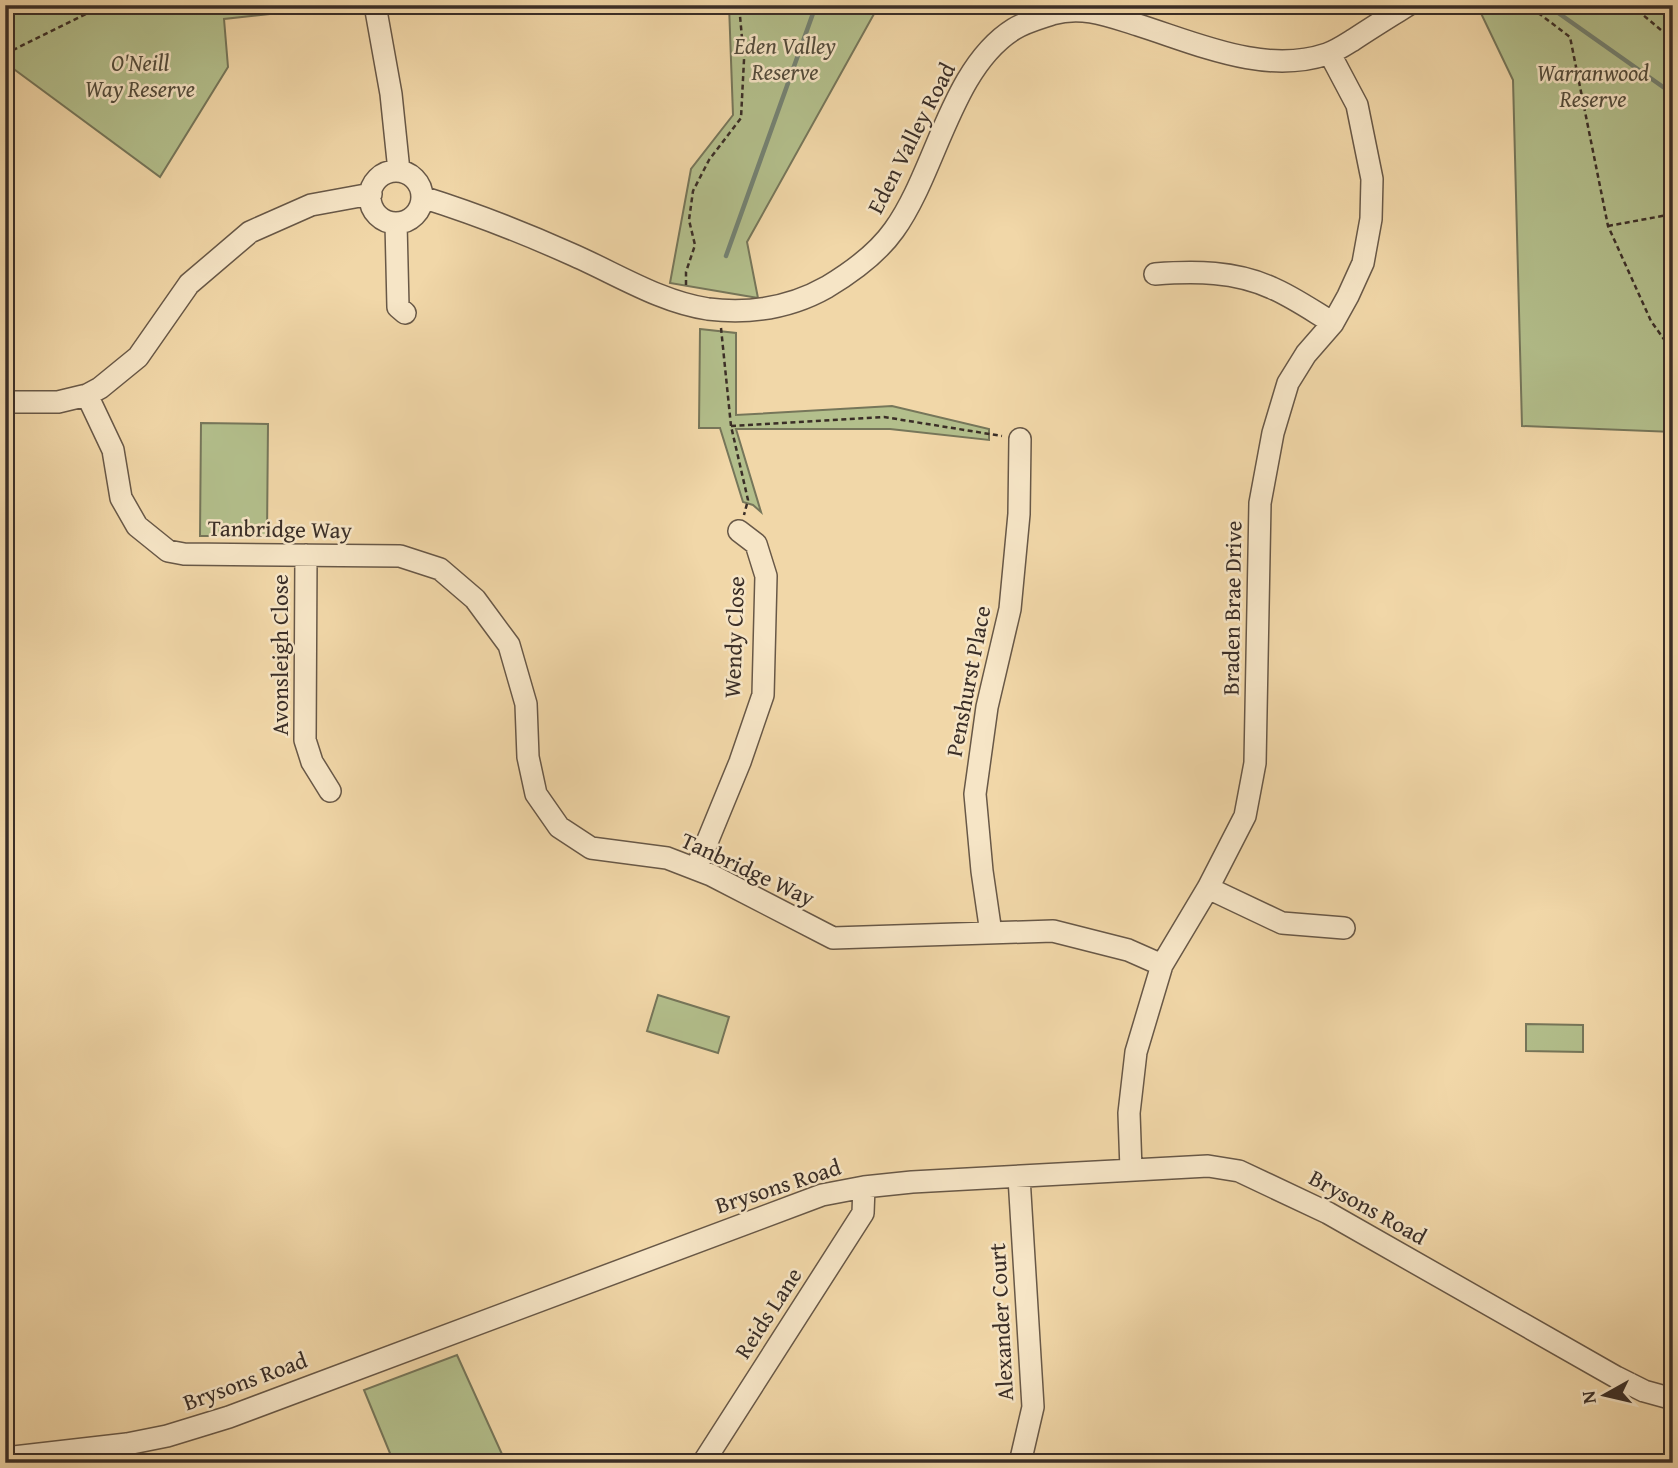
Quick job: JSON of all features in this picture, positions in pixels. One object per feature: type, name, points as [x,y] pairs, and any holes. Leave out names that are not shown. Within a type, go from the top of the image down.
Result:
[{"type":"street","points":[[374,5],[391,94],[399,172]]},
{"type":"street","name":"Eden Valley Road","points":[[422,197],[479,215],[686,305],[719,310],[764,310],[817,292],[843,277],[873,254],[895,229],[909,205],[969,78],[992,47],[1014,29],[1074,9],[1097,12],[1223,52],[1272,62],[1299,61],[1330,54],[1408,5]]},
{"type":"street","name":"Braden Brae Drive","points":[[1131,1170],[1129,1112],[1136,1052],[1162,965],[1208,888],[1245,816],[1255,763],[1260,503],[1273,433],[1288,383],[1306,354],[1333,323],[1363,263],[1371,219],[1372,179],[1357,105],[1330,54]]},
{"type":"street","points":[[399,172],[413,177],[421,190],[421,205],[412,218],[396,223],[380,218],[371,203],[370,194],[383,175],[399,172]]},
{"type":"street","points":[[5,402],[58,401],[87,395],[100,388],[138,357],[189,284],[250,232],[311,205],[370,194]]},
{"type":"street","points":[[396,223],[398,311]]},
{"type":"street","points":[[1155,274],[1211,272],[1243,277],[1273,288],[1333,323]]},
{"type":"street","name":"Tanbridge Way","points":[[87,395],[113,450],[121,498],[137,526],[167,551],[184,554],[400,556],[440,569],[475,599],[509,645],[526,704],[528,757],[536,794],[559,827],[591,848],[667,858],[696,869],[833,938],[1054,931],[1128,950],[1162,965]]},
{"type":"street","name":"Penshurst Place","points":[[992,933],[982,871],[975,794],[987,706],[1010,608],[1019,514],[1020,439]]},
{"type":"street","name":"Wendy Close","points":[[696,869],[740,762],[763,695],[766,576],[756,544],[739,531]]},
{"type":"street","name":"Avonsleigh Close","points":[[306,555],[305,740],[312,762],[330,791]]},
{"type":"street","points":[[1208,888],[1282,923],[1344,928]]},
{"type":"street","name":"Brysons Road","points":[[5,1458],[127,1444],[167,1436],[229,1417],[822,1195],[864,1187],[1208,1167],[1239,1171],[1262,1180],[1328,1213],[1616,1377],[1644,1391],[1673,1399]]},
{"type":"street","name":"Alexander Court","points":[[1019,1177],[1032,1408],[1020,1463]]},
{"type":"street","name":"Reids Lane","points":[[703,1463],[863,1213],[864,1187]]},
{"type":"path","points":[[5,54],[104,5]]},
{"type":"path","points":[[686,305],[686,272],[695,245],[689,220],[693,191],[709,160],[741,118],[744,60],[739,5]]},
{"type":"path","points":[[1522,5],[1541,15],[1570,37],[1608,226],[1651,321],[1673,352]]},
{"type":"path","points":[[1631,5],[1673,40]]},
{"type":"path","points":[[1608,226],[1673,214]]},
{"type":"path","points":[[719,310],[731,426],[748,500],[739,531]]},
{"type":"path","points":[[731,426],[884,417],[1020,439]]},
{"type":"green space","name":"O'Neill Way Reserve","points":[[8,5],[352,5],[224,19],[228,67],[160,177],[7,64]]},
{"type":"green space","name":"Eden Valley Reserve","points":[[729,5],[879,5],[747,242],[758,298],[670,283],[691,169],[733,115]]},
{"type":"green space","name":"Warranwood Reserve","points":[[1477,5],[1673,5],[1673,432],[1522,426],[1513,80]]},
{"type":"green space","points":[[700,329],[736,333],[736,415],[892,406],[989,429],[989,440],[890,429],[736,429],[761,512],[753,505],[743,502],[720,428],[699,428]]},
{"type":"green space","points":[[201,423],[268,424],[267,536],[200,536]]},
{"type":"green space","points":[[658,995],[729,1017],[718,1053],[647,1031]]},
{"type":"green space","points":[[1526,1024],[1583,1025],[1583,1052],[1526,1051]]},
{"type":"green space","points":[[457,1355],[506,1463],[394,1463],[364,1390]]},
{"type":"waterway","points":[[726,256],[816,5]]},
{"type":"waterway","points":[[1547,5],[1673,94]]}]
